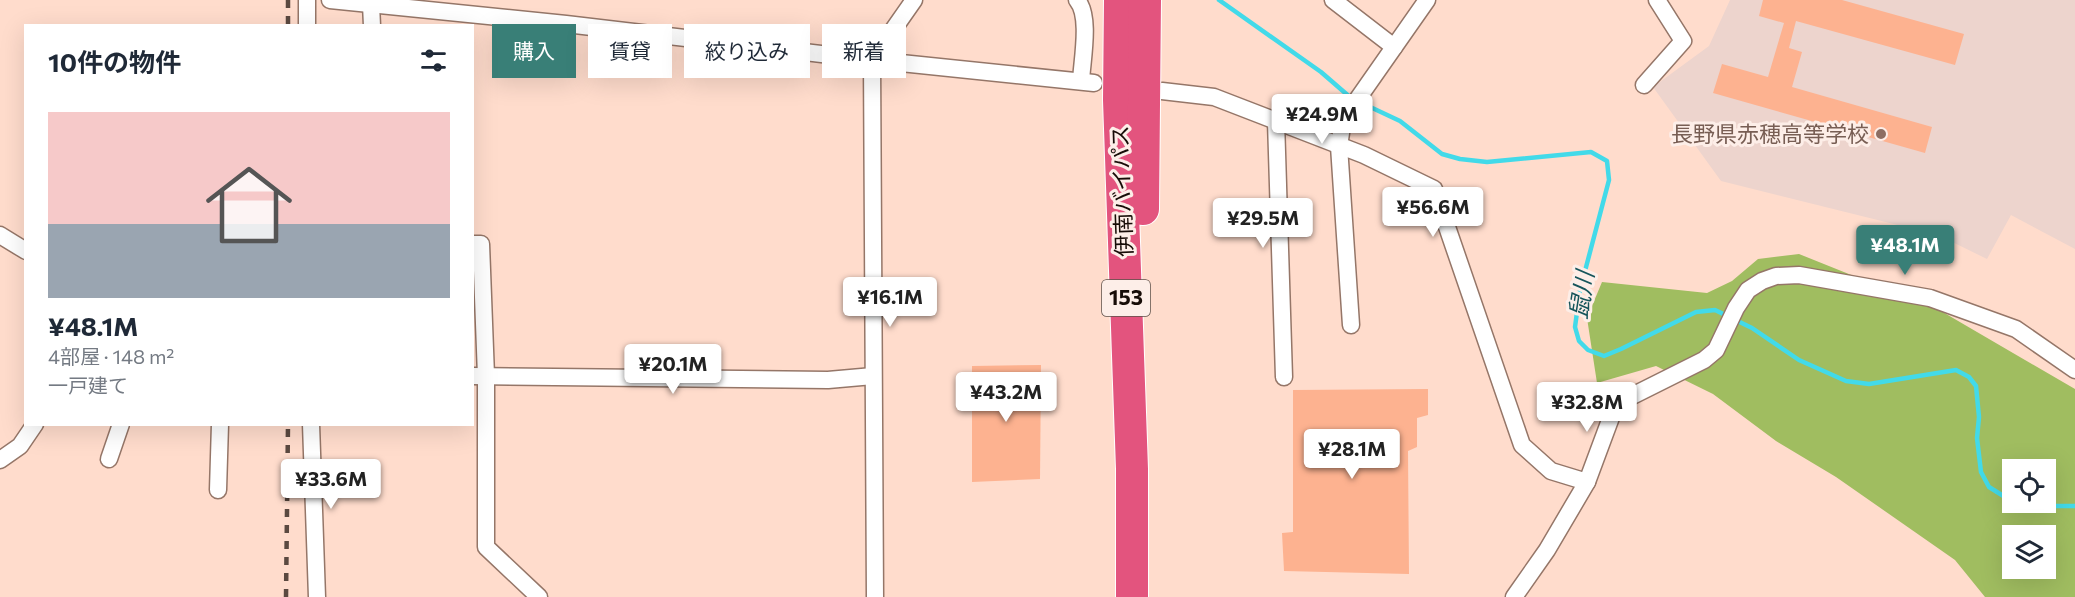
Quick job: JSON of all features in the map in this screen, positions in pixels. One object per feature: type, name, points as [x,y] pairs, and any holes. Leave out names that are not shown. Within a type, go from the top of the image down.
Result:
[{"type":"highway","name":"伊南バイパス","points":[[1120,0],[1119,100],[1131,458],[1132,597]]},
{"type":"highway","name":"伊南バイパス","points":[[1144,0],[1144,597]]},
{"type":"street","points":[[307,0],[307,24]]},
{"type":"street","points":[[330,0],[566,24],[822,54]]},
{"type":"street","points":[[897,24],[914,0]]},
{"type":"street","points":[[906,63],[1087,82],[1085,17],[1083,6],[1077,0]]},
{"type":"street","points":[[1333,0],[1394,47]]},
{"type":"street","points":[[1351,325],[1340,146],[1343,120],[1427,0]]},
{"type":"street","points":[[1644,85],[1683,41],[1657,0]]},
{"type":"street","points":[[371,4],[372,24]]},
{"type":"street","points":[[872,78],[875,597]]},
{"type":"street","points":[[1162,91],[1214,97],[1340,146],[1434,189],[1522,445],[1551,471],[1587,482]]},
{"type":"street","points":[[1276,121],[1284,377]]},
{"type":"street","points":[[0,235],[24,250]]},
{"type":"street","points":[[474,244],[481,244],[479,376],[486,547],[539,597]]},
{"type":"street","points":[[1514,597],[1547,550],[1587,482],[1616,404],[1704,360],[1716,350],[1736,308],[1748,290],[1762,281],[1776,276],[1799,275],[1930,297],[2016,329],[2075,370]]},
{"type":"street","points":[[479,376],[828,380],[873,376]]},
{"type":"street","points":[[0,460],[20,446],[34,426]]},
{"type":"street","points":[[109,459],[120,426]]},
{"type":"street","points":[[218,490],[220,426]]},
{"type":"street","points":[[311,426],[317,597]]},
{"type":"shaded area","name":"長野県赤穂高等学校","points":[[1730,0],[2075,0],[2075,249],[2011,215],[1987,259],[1938,235],[1721,181],[1653,87],[1709,46]]},
{"type":"green space","points":[[1799,254],[1941,311],[2075,389],[2075,597],[1985,597],[1955,560],[1836,477],[1776,441],[1713,394],[1656,366],[1597,383],[1587,318],[1602,282],[1707,293],[1732,281],[1758,259]]},
{"type":"building","points":[[1763,0],[1842,0],[1964,34],[1955,65],[1796,21],[1789,48],[1802,52],[1792,87],[1932,127],[1925,153],[1713,93],[1722,64],[1768,77],[1784,23],[1759,16]]},
{"type":"building","points":[[1041,365],[1040,479],[972,482],[972,366]]},
{"type":"building","points":[[1428,389],[1428,415],[1417,418],[1417,447],[1408,451],[1409,574],[1284,571],[1282,533],[1293,532],[1293,390]]},
{"type":"waterway","name":"鼠川","points":[[1219,0],[1321,72],[1351,98],[1400,121],[1442,154],[1487,162],[1591,152],[1607,161],[1609,180],[1580,290],[1575,327],[1579,341],[1588,350],[1604,356],[1696,312],[1715,310],[1752,328],[1799,360],[1846,381],[1869,384],[1956,370],[1969,377],[1976,386],[1979,417],[1977,438],[1981,472],[1989,487],[2002,495]]},
{"type":"waterway","name":"鼠川","points":[[2056,506],[2075,506]]},
{"type":"railway","points":[[288,0],[288,24]]},
{"type":"railway","points":[[286,597],[288,426]]},
{"type":"place","name":"長野県赤穂高等学校","points":[[1881,134]]}]
